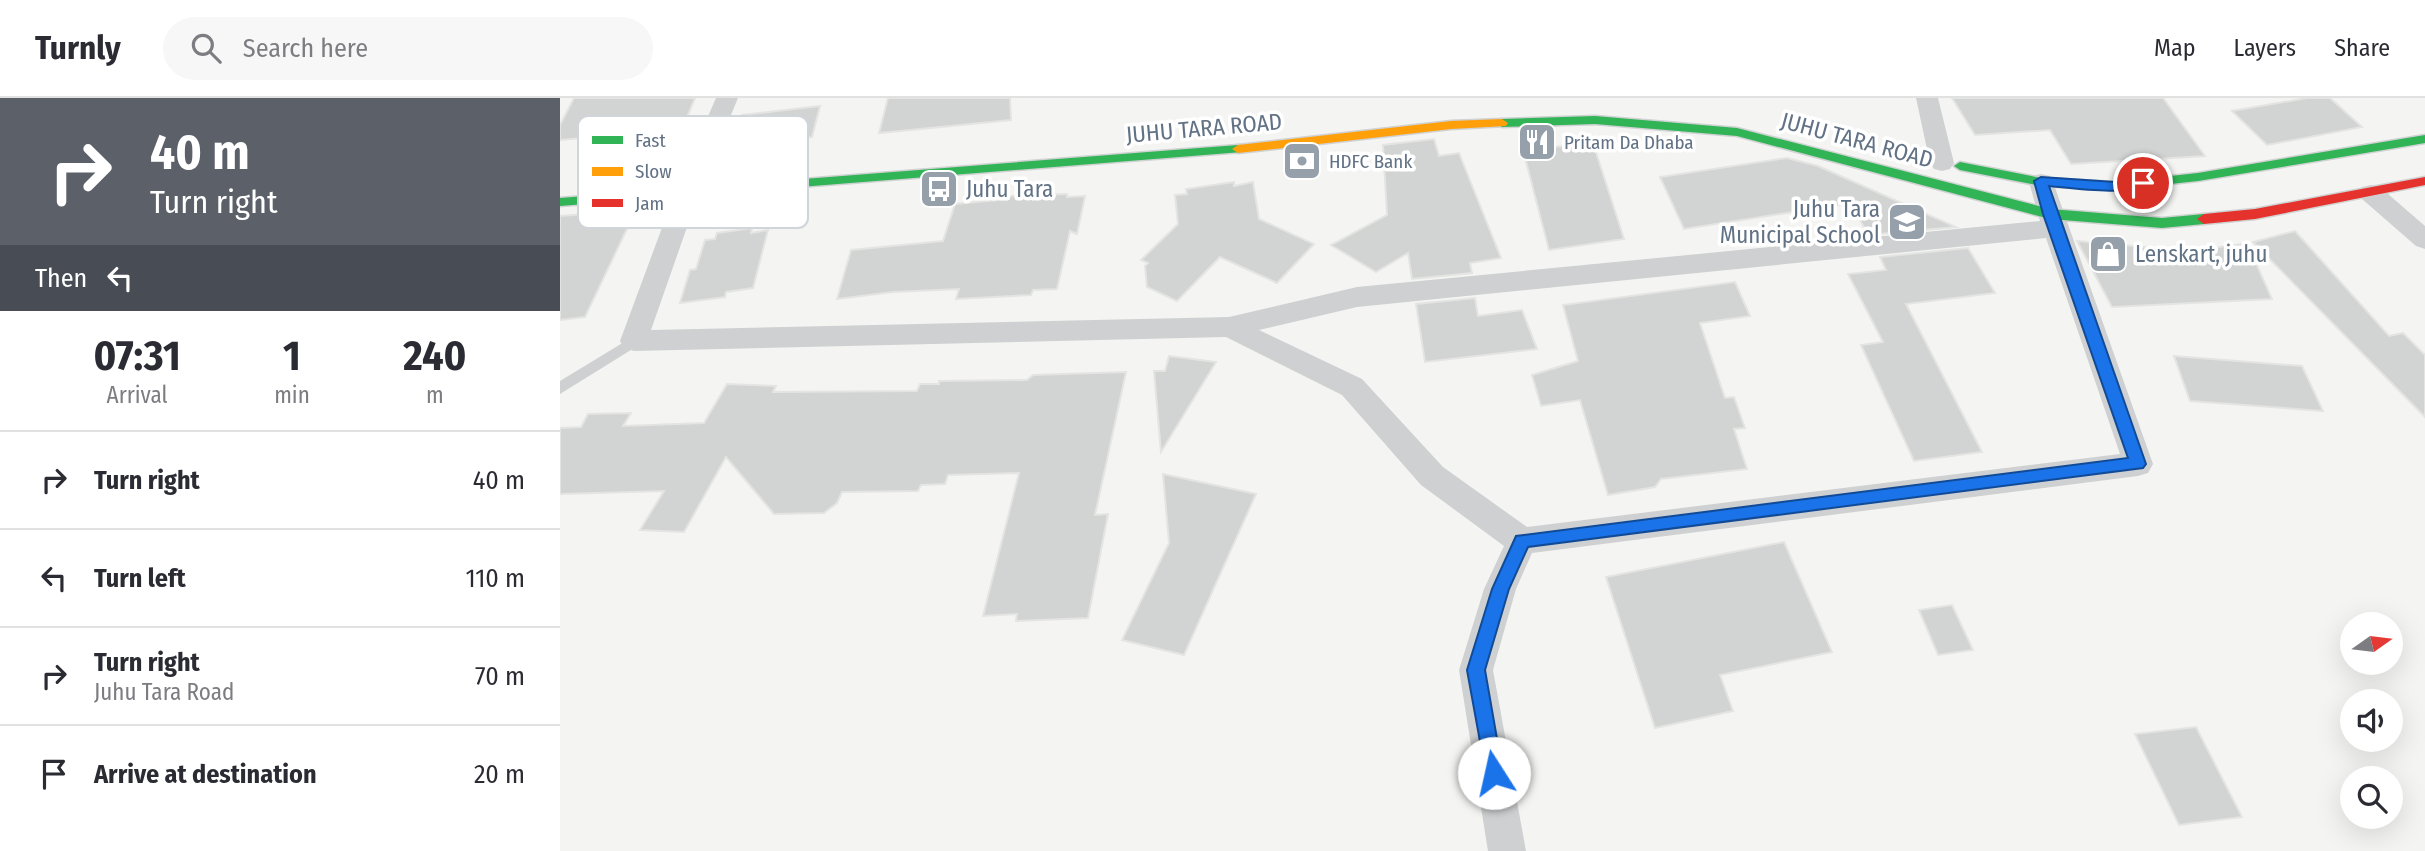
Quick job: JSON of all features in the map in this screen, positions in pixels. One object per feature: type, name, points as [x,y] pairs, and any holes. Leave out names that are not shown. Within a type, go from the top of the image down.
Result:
[{"type":"main road","name":"JUHU TARA ROAD","points":[[808,171],[1208,152],[1451,125],[1595,120],[1737,132],[2052,221],[2162,223],[2255,214],[2425,181]]},
{"type":"main road","name":"JUHU TARA ROAD","points":[[1936,161],[2041,181],[2115,186],[2198,177],[2425,139]]},
{"type":"main road","name":"JUHU TARA ROAD","points":[[560,202],[578,199]]},
{"type":"street","points":[[720,116],[727,98]]},
{"type":"street","points":[[1927,98],[1936,161]]},
{"type":"street","points":[[1229,327],[1352,387],[1432,476],[1522,541],[2138,464],[2052,221],[2041,181]]},
{"type":"street","points":[[2371,193],[2425,240]]},
{"type":"street","points":[[677,228],[635,341],[1229,327],[1357,297],[2052,221]]},
{"type":"street","points":[[1507,851],[1476,670],[1500,589],[1522,541]]},
{"type":"lane","points":[[560,388],[635,341]]},
{"type":"building","points":[[574,98],[695,98],[688,116],[578,116],[578,138],[560,140],[560,125]]},
{"type":"building","points":[[888,98],[1010,98],[1011,120],[879,133]]},
{"type":"building","points":[[1952,98],[2163,98],[2205,156],[2071,164],[2050,130],[1975,135]]},
{"type":"building","points":[[2307,98],[2330,98],[2362,127],[2267,145],[2232,111]]},
{"type":"building","points":[[820,106],[812,137],[808,137],[808,116],[742,115]]},
{"type":"building","points":[[1434,139],[1439,156],[1459,153],[1501,258],[1470,263],[1472,273],[1412,279],[1408,253],[1376,272],[1331,245],[1387,215],[1383,145]]},
{"type":"building","points":[[1593,143],[1624,239],[1549,250],[1523,150]]},
{"type":"building","points":[[1787,158],[1818,166],[1956,227],[1868,235],[1851,203],[1684,229],[1660,177]]},
{"type":"building","points":[[1234,182],[1234,186],[1253,182],[1259,219],[1314,244],[1277,283],[1220,257],[1177,301],[1147,287],[1145,266],[1148,263],[1141,260],[1178,224],[1175,195],[1187,194],[1186,189]]},
{"type":"building","points":[[1067,194],[1067,197],[1085,196],[1077,234],[1070,231],[1057,289],[1033,290],[1031,295],[956,299],[959,289],[893,292],[837,299],[851,250],[943,241],[955,204],[1008,199],[1009,196]]},
{"type":"building","points":[[578,215],[578,228],[627,228],[585,317],[560,320],[560,216]]},
{"type":"building","points":[[752,228],[751,233],[768,230],[753,288],[726,292],[725,297],[680,303],[690,270],[696,269],[705,240],[715,239],[717,233]]},
{"type":"building","points":[[2295,231],[2389,336],[2403,333],[2425,355],[2425,417],[2253,242]]},
{"type":"building","points":[[2077,241],[2192,251],[2247,243],[2272,299],[2112,307]]},
{"type":"building","points":[[1968,248],[1995,293],[1906,304],[1982,452],[1914,461],[1861,345],[1883,342],[1848,274],[1886,270],[1880,257]]},
{"type":"building","points":[[1735,282],[1750,316],[1700,323],[1725,398],[1734,397],[1745,428],[1734,429],[1747,469],[1661,479],[1655,487],[1608,495],[1580,400],[1541,406],[1532,375],[1578,361],[1563,305]]},
{"type":"building","points":[[1475,298],[1478,316],[1522,310],[1537,349],[1425,362],[1416,304]]},
{"type":"building","points":[[1169,356],[1216,362],[1161,452],[1154,371],[1165,371]]},
{"type":"building","points":[[2174,356],[2302,366],[2323,411],[2190,401]]},
{"type":"building","points":[[1126,372],[1095,515],[1108,514],[1088,618],[1016,621],[1017,614],[983,616],[1019,473],[948,475],[945,484],[921,485],[918,491],[842,492],[837,503],[824,513],[774,514],[726,457],[684,532],[640,530],[664,491],[560,494],[560,428],[581,427],[588,414],[631,413],[623,426],[704,423],[727,384],[776,386],[773,392],[917,391],[920,384],[939,384],[939,381],[1027,380],[1033,375]]},
{"type":"building","points":[[1163,474],[1256,494],[1184,655],[1122,640],[1169,543]]},
{"type":"building","points":[[1784,542],[1832,652],[1720,675],[1733,711],[1655,728],[1606,577]]},
{"type":"building","points":[[1952,605],[1973,650],[1938,655],[1919,610]]},
{"type":"building","points":[[2196,727],[2242,817],[2179,825],[2135,734]]},
{"type":"traffic: fast","points":[[1502,123],[1595,120],[1737,132],[2050,214],[2162,223],[2204,219]]},
{"type":"traffic: fast","points":[[1960,166],[2041,182],[2115,186],[2198,177],[2425,139]]},
{"type":"traffic: fast","points":[[808,183],[1238,149]]},
{"type":"traffic: fast","points":[[560,202],[578,201]]},
{"type":"traffic: slow","points":[[1238,149],[1451,125],[1502,123]]},
{"type":"traffic: jam","points":[[2204,219],[2255,214],[2425,181]]},
{"type":"place","name":"Pritam Da Dhaba","points":[[1537,142]]},
{"type":"place","name":"HDFC Bank","points":[[1302,161]]},
{"type":"place","name":"Juhu Tara","points":[[939,189]]},
{"type":"place","name":"Juhu Tara Municipal School","points":[[1907,222]]},
{"type":"place","name":"Lenskart, juhu","points":[[2108,254]]},
{"type":"route","points":[[1494,773],[1476,670],[1500,589],[1522,541],[2138,464],[2050,214],[2041,181],[2115,186],[2143,183]]}]
